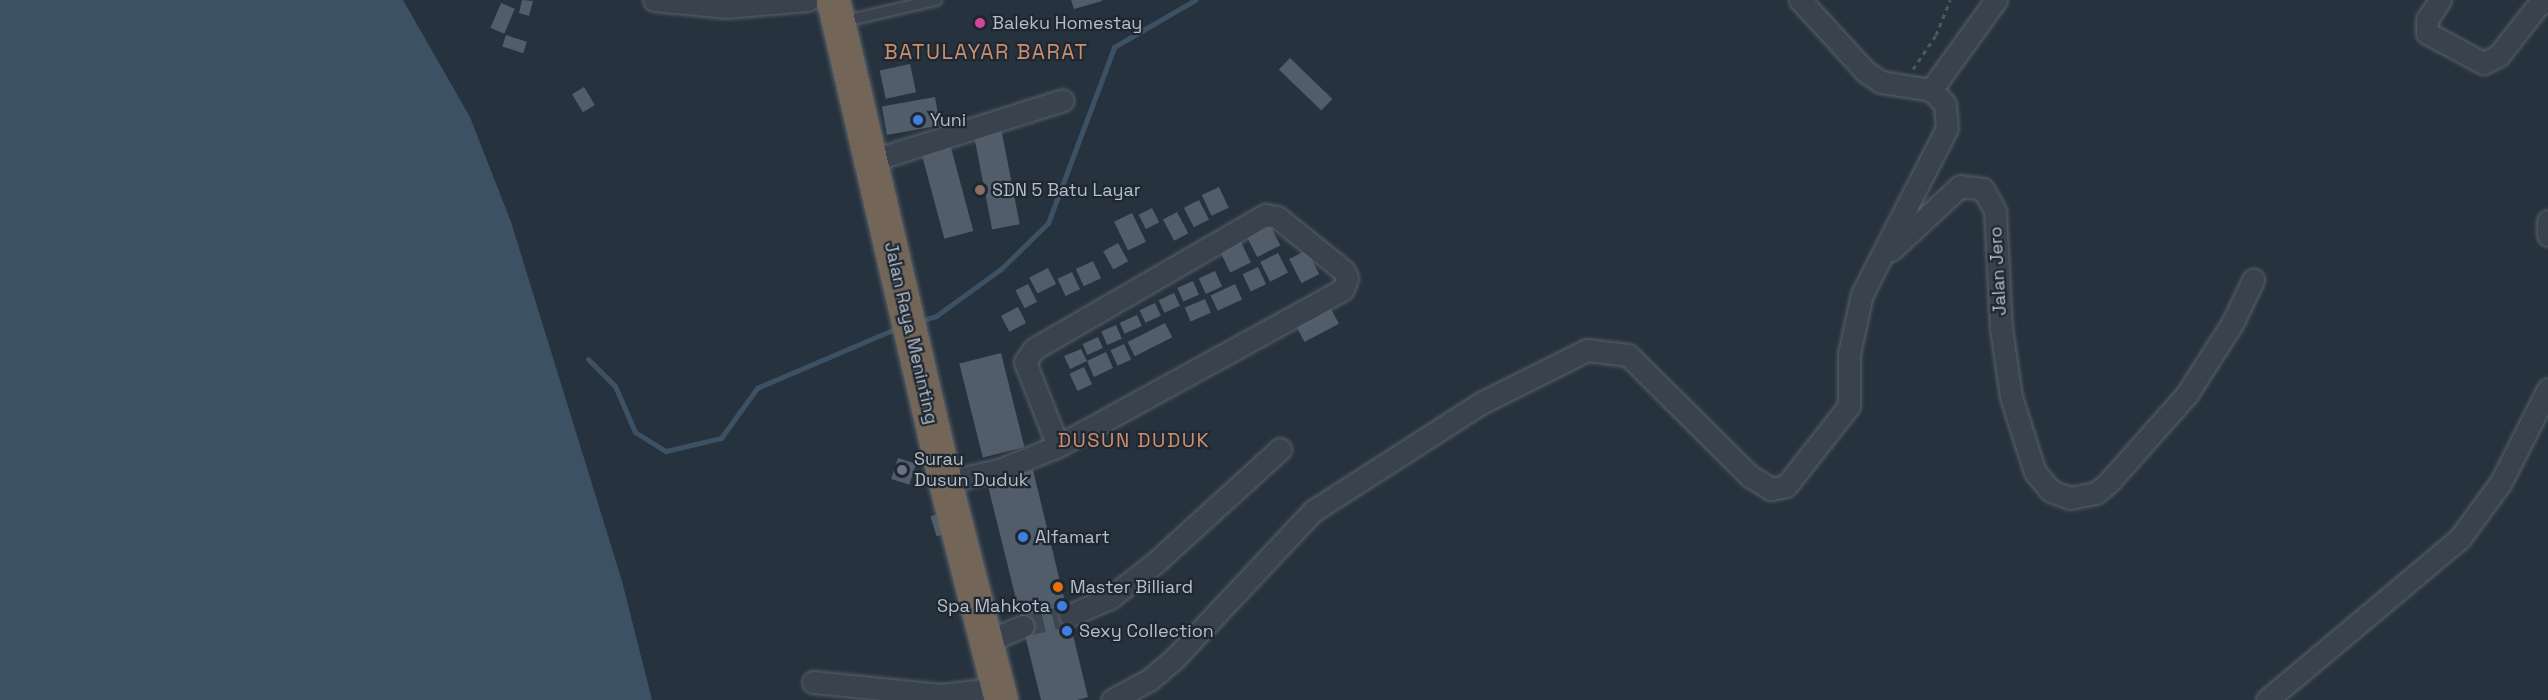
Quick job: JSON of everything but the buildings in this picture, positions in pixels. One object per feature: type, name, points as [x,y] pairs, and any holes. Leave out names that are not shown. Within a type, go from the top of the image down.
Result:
[{"type":"highway","name":"Jalan Raya Meninting","points":[[836,11],[945,482],[999,694]]},
{"type":"street","points":[[654,0],[726,7],[808,0]]},
{"type":"street","points":[[1112,700],[1149,680],[1174,659],[1313,511],[1483,402],[1587,350],[1628,355],[1750,476],[1771,489],[1786,486],[1849,406],[1849,354],[1862,294],[1947,128],[1945,104],[1930,90],[1901,88],[1881,82],[1866,72],[1800,0]]},
{"type":"street","points":[[1930,90],[1996,0]]},
{"type":"street","points":[[2440,0],[2427,19],[2427,33],[2483,63],[2498,56],[2539,4],[2548,1]]},
{"type":"street","points":[[870,161],[1063,100]]},
{"type":"street","name":"Jalan Jero","points":[[1879,261],[1960,186],[1983,189],[1995,211],[2001,328],[2011,397],[2035,472],[2051,491],[2070,498],[2096,493],[2109,482],[2187,394],[2233,322],[2253,280]]},
{"type":"street","points":[[945,482],[999,470],[1058,446],[1343,289],[1347,278],[1344,271],[1277,217],[1265,215],[1034,349],[1025,363],[1058,446]]},
{"type":"street","points":[[2548,221],[2548,235]]},
{"type":"street","points":[[2267,700],[2460,538],[2500,482],[2548,389]]},
{"type":"street","points":[[1071,615],[1110,598],[1146,569],[1280,449]]},
{"type":"street","points":[[986,642],[1023,626]]},
{"type":"street","points":[[813,682],[941,695],[999,694]]},
{"type":"lane","points":[[836,11],[936,0]]},
{"type":"path","points":[[1901,88],[1936,35],[1950,0]]},
{"type":"water","points":[[0,0],[403,0],[470,117],[511,222],[622,581],[652,700],[0,700]]},
{"type":"waterway","points":[[919,321],[936,316],[1001,269],[1048,223],[1114,47],[1195,0]]},
{"type":"waterway","points":[[588,359],[615,386],[635,432],[666,451],[721,438],[757,388],[899,327]]},
{"type":"tunnel","points":[[1023,626],[1070,615]]},
{"type":"place","name":"Baleku Homestay","points":[[980,23]]},
{"type":"place","name":"Yuni","points":[[918,120]]},
{"type":"place","name":"SDN 5 Batu Layar","points":[[980,190]]},
{"type":"place","name":"Surau Dusun Duduk","points":[[902,470]]},
{"type":"place","name":"Alfamart","points":[[1023,537]]},
{"type":"place","name":"Master Billiard","points":[[1058,587]]},
{"type":"place","name":"Spa Mahkota","points":[[1062,606]]},
{"type":"place","name":"Sexy Collection","points":[[1067,631]]},
{"type":"district","name":"BATULAYAR BARAT","points":[[986,52]]},
{"type":"district","name":"DUSUN DUDUK","points":[[1134,440]]}]
